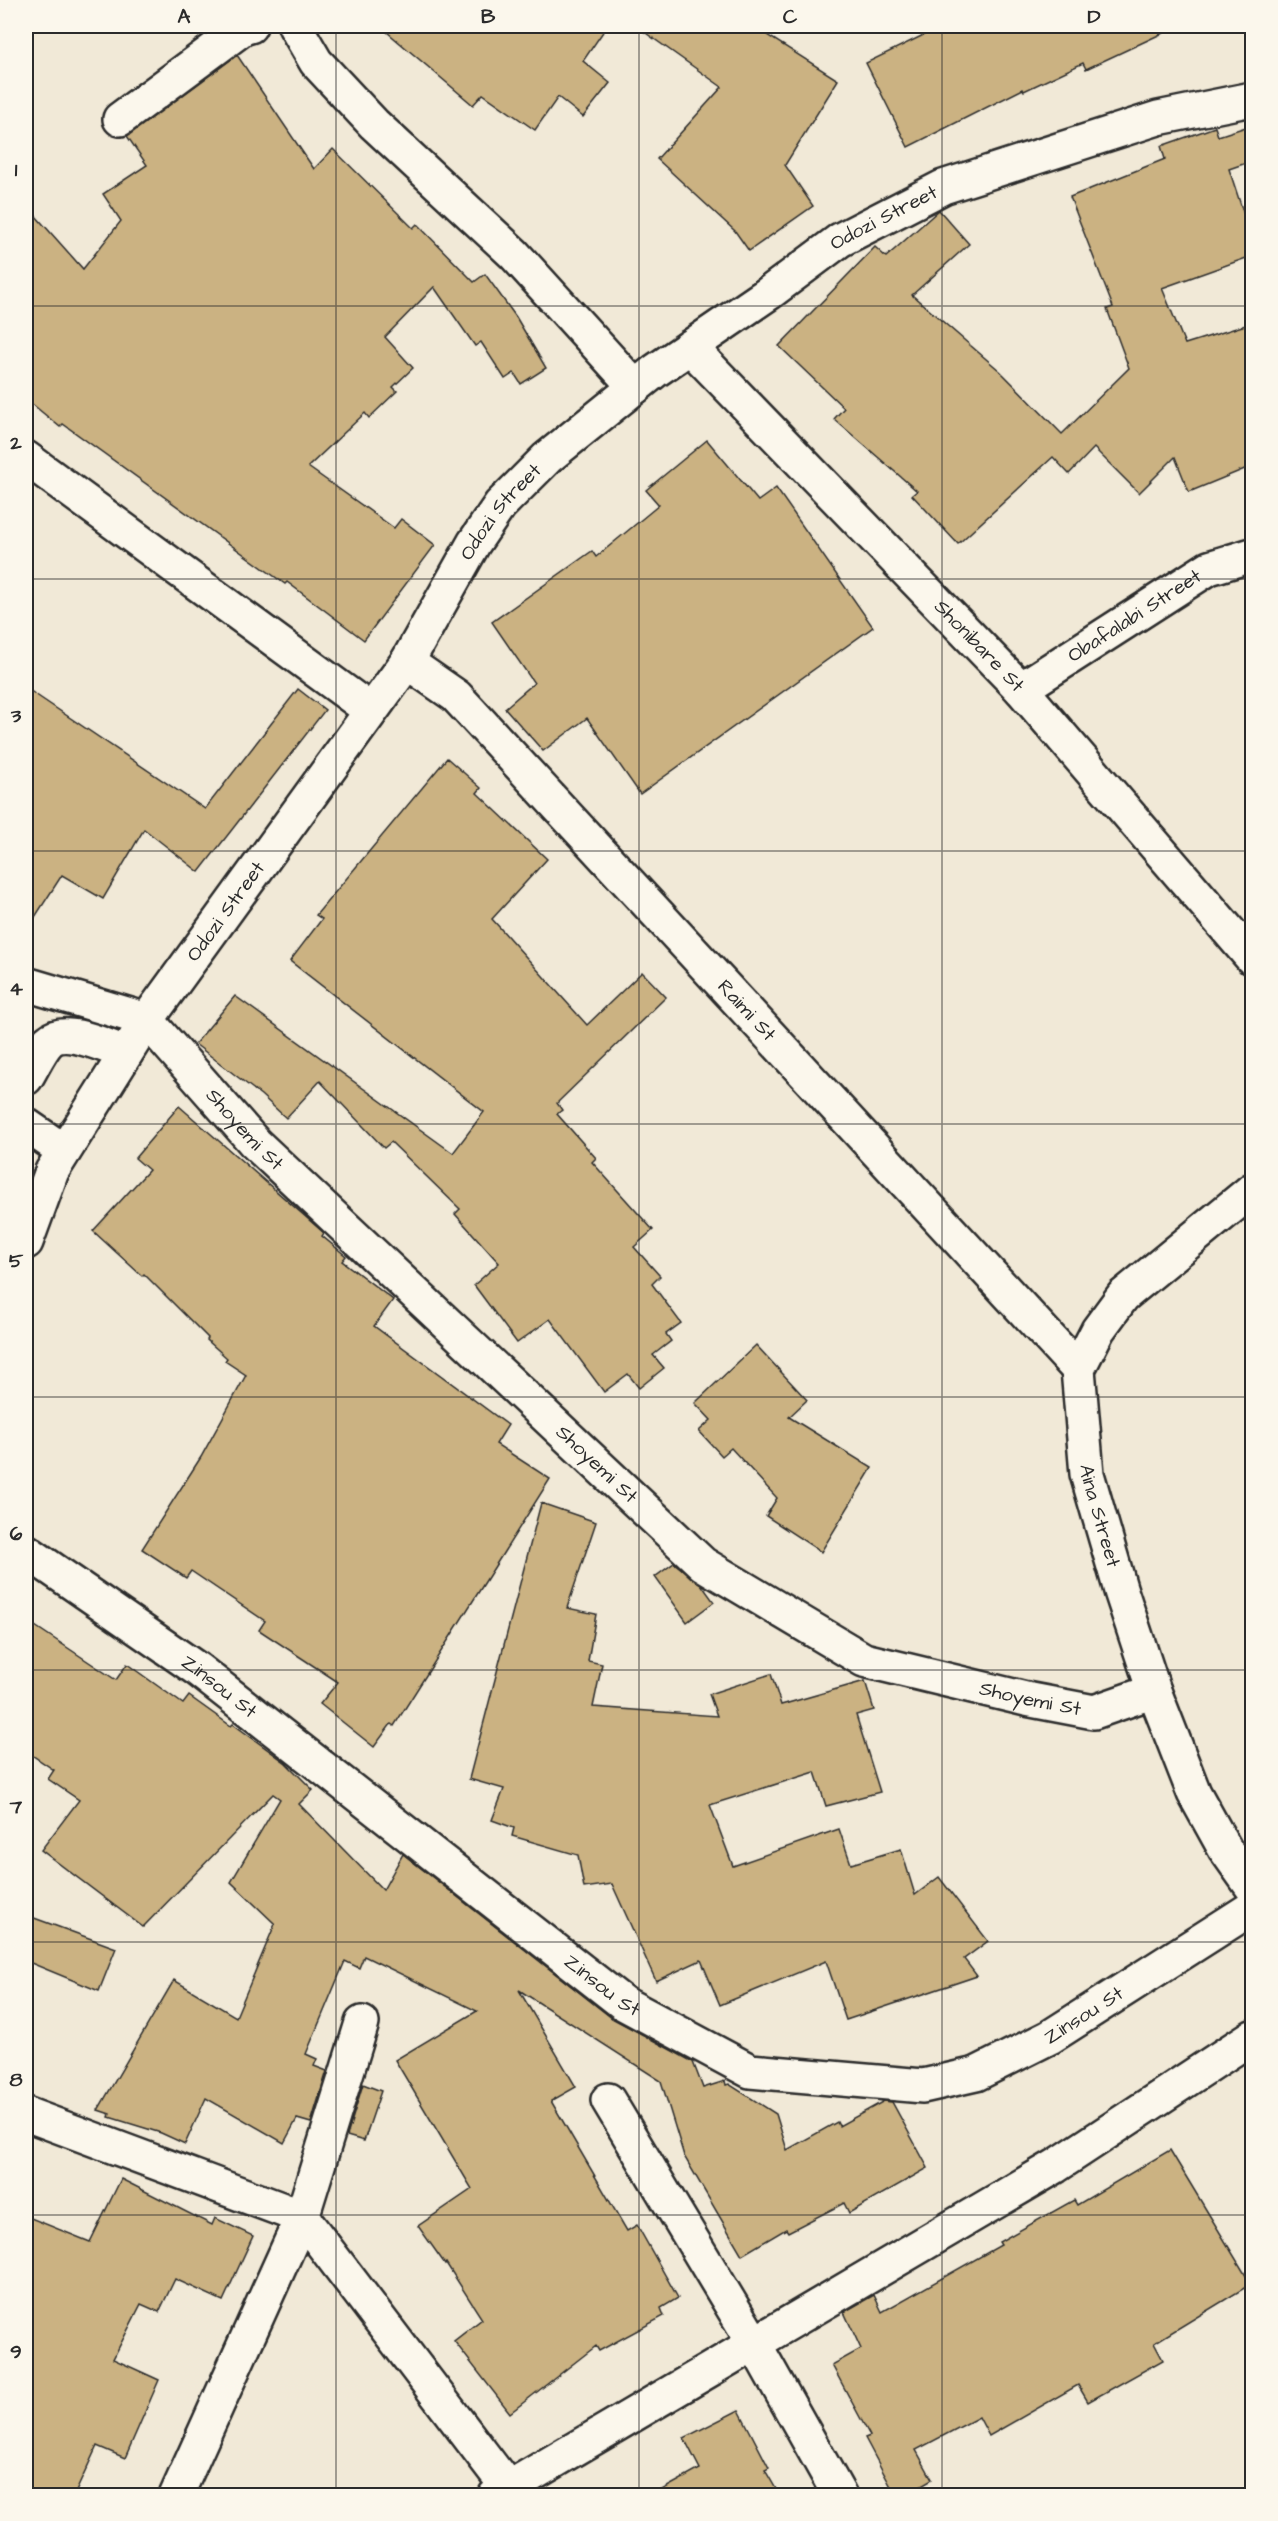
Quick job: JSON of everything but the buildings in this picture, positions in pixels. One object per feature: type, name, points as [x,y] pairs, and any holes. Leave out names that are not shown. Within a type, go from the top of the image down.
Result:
[{"type":"street","points":[[120,119],[243,28],[250,26]]},
{"type":"street","points":[[295,26],[315,62],[374,124],[514,254],[635,387]]},
{"type":"street","name":"Odozi Street","points":[[26,1242],[52,1171],[147,1020],[407,662],[474,543],[500,505],[547,458],[635,387],[770,293],[840,240],[943,187],[1158,118],[1252,99]]},
{"type":"street","name":"Shonibare St","points":[[690,347],[1021,688],[1252,958]]},
{"type":"street","points":[[26,458],[370,710]]},
{"type":"street","name":"Obafalabi Street","points":[[1021,688],[1209,568],[1252,555]]},
{"type":"street","name":"Raimi St","points":[[407,662],[456,696],[1078,1368]]},
{"type":"street","points":[[26,984],[147,1020]]},
{"type":"street","name":"Shoyemi St","points":[[147,1020],[255,1143],[703,1564],[864,1660],[1026,1699],[1094,1712],[1154,1691]]},
{"type":"street","points":[[26,1078],[49,1042],[58,1036],[69,1034],[126,1053]]},
{"type":"street","points":[[26,1125],[64,1151]]},
{"type":"street","points":[[1078,1368],[1098,1330],[1123,1296],[1252,1190]]},
{"type":"street","name":"Aina Street","points":[[1078,1368],[1087,1474],[1121,1591],[1154,1691],[1194,1793],[1225,1849],[1252,1887]]},
{"type":"street","name":"Zinsou St","points":[[26,1551],[198,1669],[623,2003],[750,2071],[923,2086],[976,2074],[1050,2037],[1252,1908]]},
{"type":"street","points":[[176,2496],[302,2217],[362,2023]]},
{"type":"street","points":[[26,2114],[302,2217],[501,2492],[1056,2166],[1252,2037]]},
{"type":"street","points":[[608,2100],[754,2343],[840,2496]]}]
